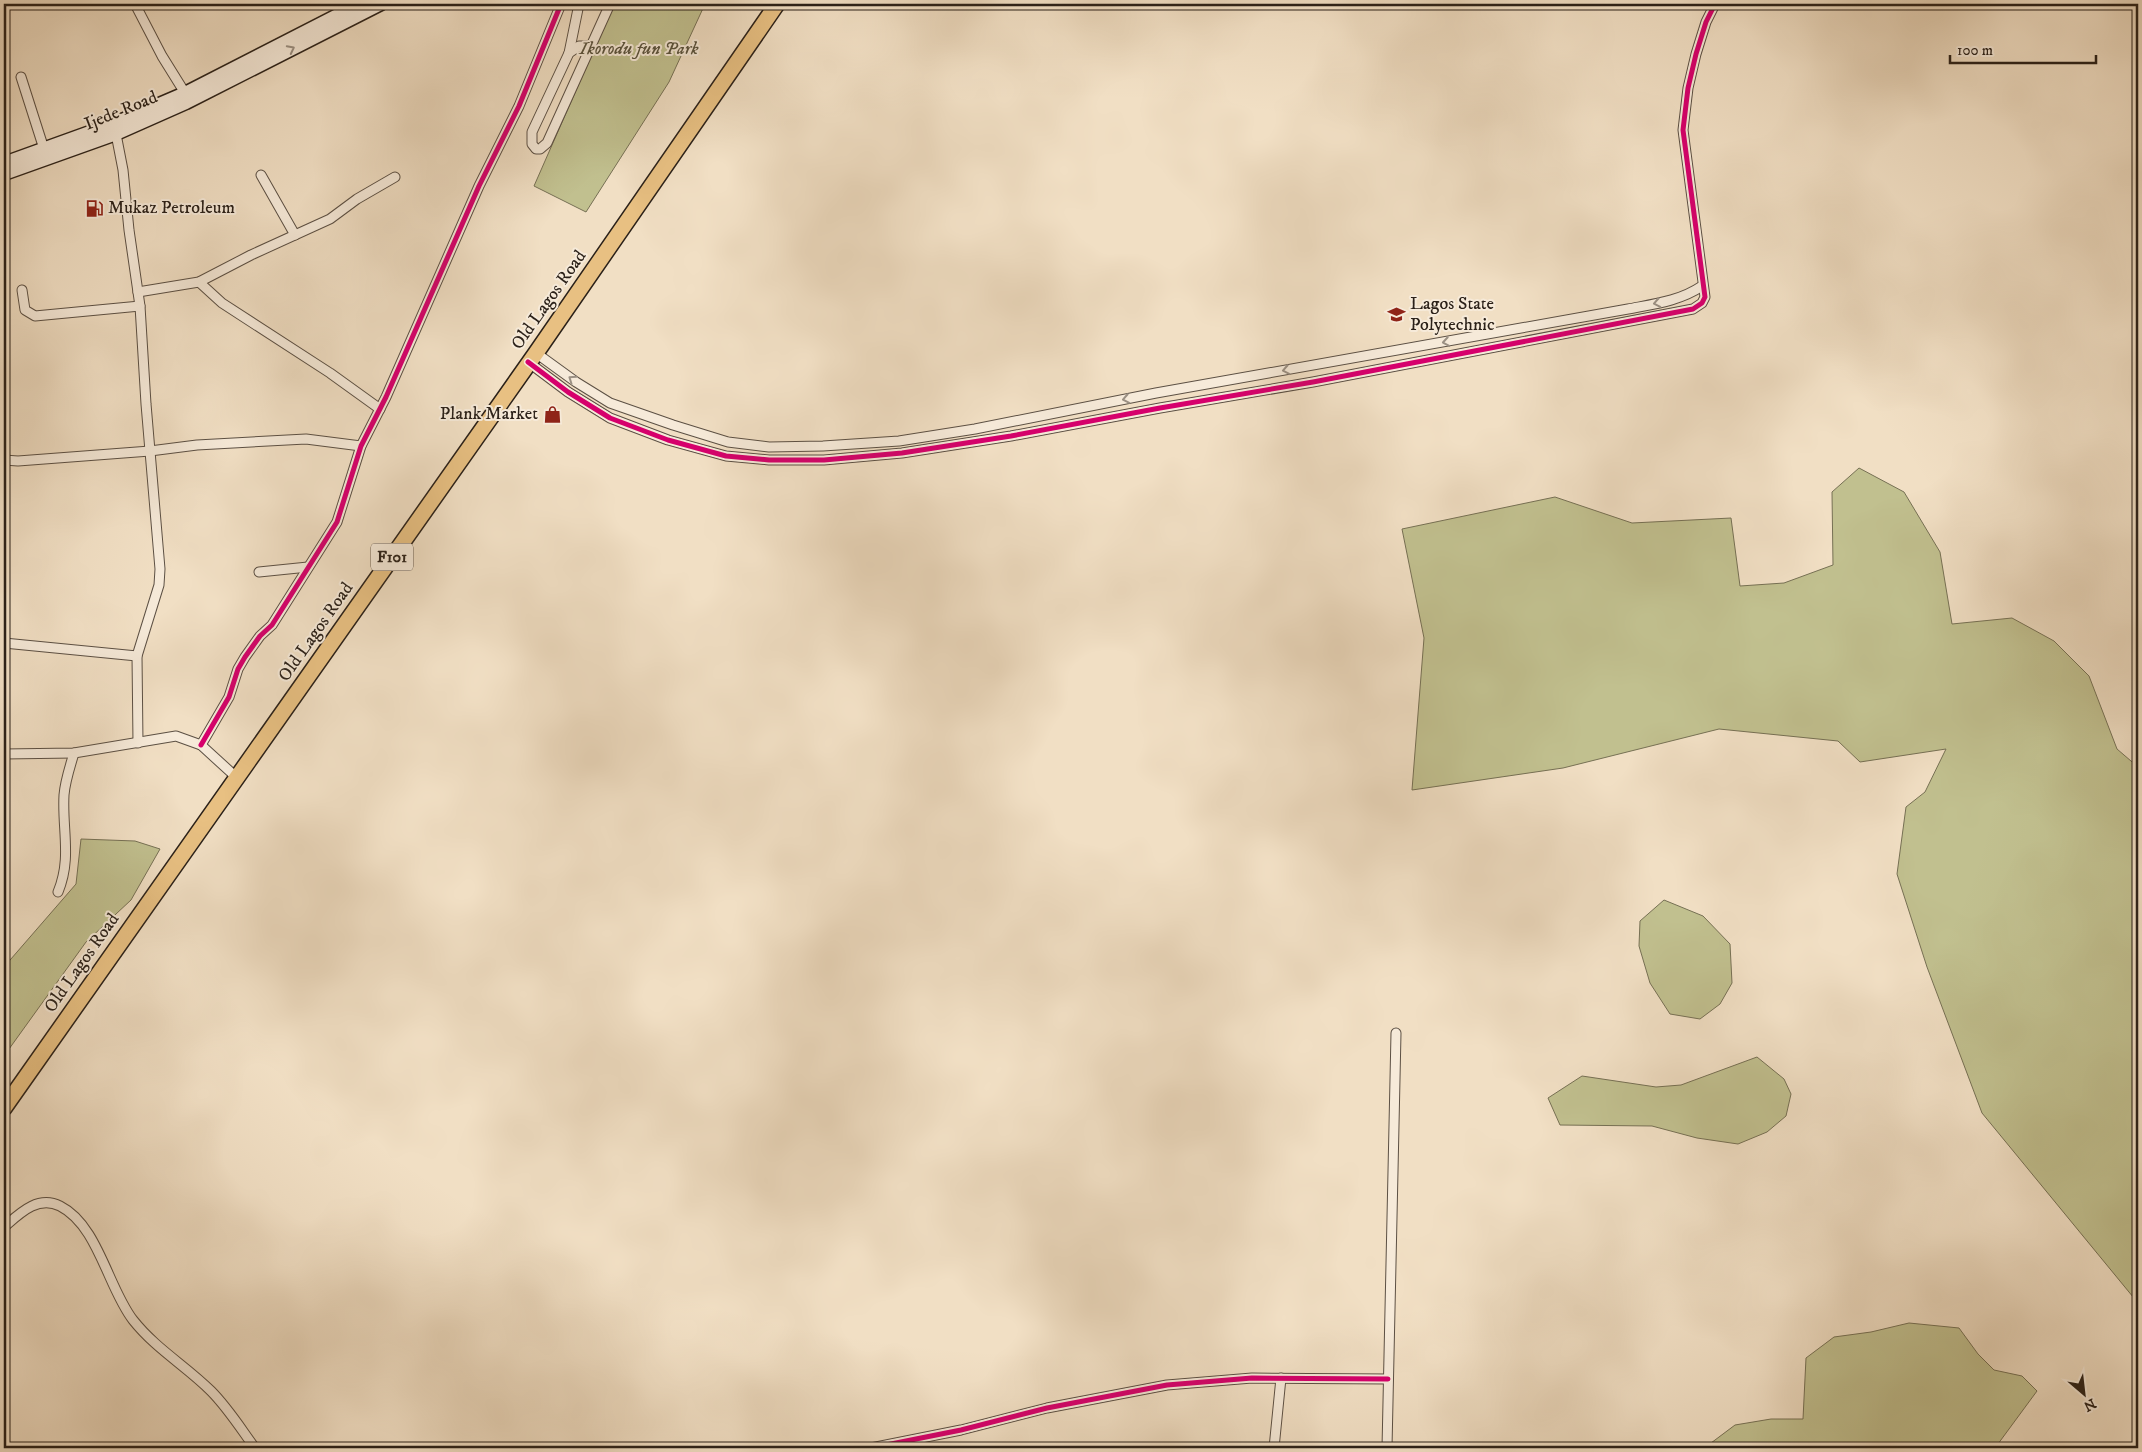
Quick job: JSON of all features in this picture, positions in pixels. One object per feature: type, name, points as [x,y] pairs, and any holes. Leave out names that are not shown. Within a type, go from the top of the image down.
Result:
[{"type":"main road","points":[[247,66],[358,4]]},
{"type":"main road","points":[[247,66],[381,4]]},
{"type":"main road","name":"Old Lagos Road","points":[[4,1108],[532,357],[777,4]]},
{"type":"main road","name":"Ijede Road","points":[[4,163],[115,123],[247,66]]},
{"type":"main road","name":"Ijede Road","points":[[4,174],[116,134],[186,103],[247,66]]},
{"type":"street","points":[[135,4],[162,56],[185,93]]},
{"type":"street","points":[[201,745],[229,698],[238,669],[245,656],[260,636],[272,625],[336,522],[361,446],[380,409],[479,186],[519,106],[561,4]]},
{"type":"street","points":[[579,4],[569,53],[532,132],[532,144],[536,149],[540,149],[547,143],[610,4]]},
{"type":"street","points":[[532,357],[568,392],[610,418],[668,440],[726,456],[769,460],[824,460],[902,453],[1010,436],[1313,382],[1693,309],[1702,303],[1705,297],[1702,286],[1683,130],[1688,88],[1696,54],[1706,22],[1715,4]]},
{"type":"street","points":[[569,53],[579,46],[592,46]]},
{"type":"street","points":[[21,76],[44,149]]},
{"type":"street","points":[[116,134],[124,170],[129,230],[140,306],[160,569],[159,585],[137,656],[138,743]]},
{"type":"street","points":[[262,175],[295,235]]},
{"type":"street","points":[[138,292],[198,282],[251,255],[330,219],[357,199],[395,177]]},
{"type":"street","points":[[198,282],[222,303],[330,373],[380,409]]},
{"type":"street","points":[[532,357],[610,402],[673,425],[728,442],[769,447],[823,446],[899,441],[975,429],[1156,393],[1654,304],[1690,294],[1702,286]]},
{"type":"street","points":[[22,290],[25,310],[35,316],[140,306]]},
{"type":"street","points":[[4,460],[18,461],[150,451],[196,445],[306,440],[361,446]]},
{"type":"street","points":[[259,572],[308,567]]},
{"type":"street","points":[[4,643],[137,656]]},
{"type":"street","points":[[4,754],[74,753],[176,736],[201,745],[236,777]]},
{"type":"street","points":[[58,892],[66,866],[64,797],[74,753]]},
{"type":"street","points":[[1387,1448],[1396,1033]]},
{"type":"street","points":[[4,1227],[39,1202],[54,1203],[69,1212],[89,1236],[132,1319],[164,1352],[211,1391],[230,1413],[255,1448]]},
{"type":"street","points":[[871,1448],[961,1430],[1047,1408],[1167,1385],[1252,1378],[1388,1379]]},
{"type":"street","points":[[1274,1448],[1281,1378]]},
{"type":"green space","name":"Ikorodu fun Park","points":[[614,4],[705,4],[669,82],[586,212],[534,186]]},
{"type":"green space","points":[[1859,468],[1904,492],[1940,552],[1952,624],[2012,618],[2054,641],[2089,676],[2117,749],[2138,767],[2138,1303],[1982,1113],[1927,967],[1897,874],[1906,807],[1925,792],[1946,749],[1860,762],[1838,741],[1719,729],[1563,768],[1412,790],[1424,638],[1402,529],[1555,497],[1632,523],[1731,518],[1740,586],[1784,583],[1833,565],[1832,492]]},
{"type":"green space","points":[[81,839],[135,841],[160,849],[131,900],[86,942],[4,1056],[4,967],[76,884]]},
{"type":"green space","points":[[1664,900],[1703,916],[1730,944],[1732,983],[1720,1004],[1700,1019],[1670,1014],[1650,983],[1639,946],[1640,921]]},
{"type":"green space","points":[[1757,1057],[1784,1079],[1791,1094],[1786,1116],[1767,1132],[1738,1144],[1697,1138],[1652,1126],[1560,1125],[1548,1098],[1582,1076],[1656,1087],[1681,1085]]},
{"type":"green space","points":[[1909,1323],[1959,1328],[1978,1354],[1994,1370],[2022,1376],[2037,1391],[1995,1448],[1707,1448],[1707,1446],[1735,1425],[1771,1419],[1803,1419],[1806,1358],[1834,1337],[1871,1332]]},
{"type":"cycle path","points":[[201,745],[229,697],[238,669],[245,657],[260,636],[272,625],[337,522],[361,446],[386,397],[479,186],[519,106],[561,4]]},
{"type":"cycle path","points":[[528,362],[568,392],[610,418],[668,440],[726,456],[769,460],[824,460],[902,453],[1011,436],[1313,382],[1693,309],[1702,303],[1705,297],[1683,130],[1688,88],[1696,54],[1706,22],[1715,4]]},
{"type":"cycle path","points":[[871,1448],[961,1430],[1047,1408],[1167,1385],[1252,1378],[1388,1379]]},
{"type":"place","name":"Mukaz Petroleum","points":[[94,208]]},
{"type":"place","name":"Lagos State Polytechnic","points":[[1396,314]]},
{"type":"place","name":"Plank Market","points":[[552,414]]}]
